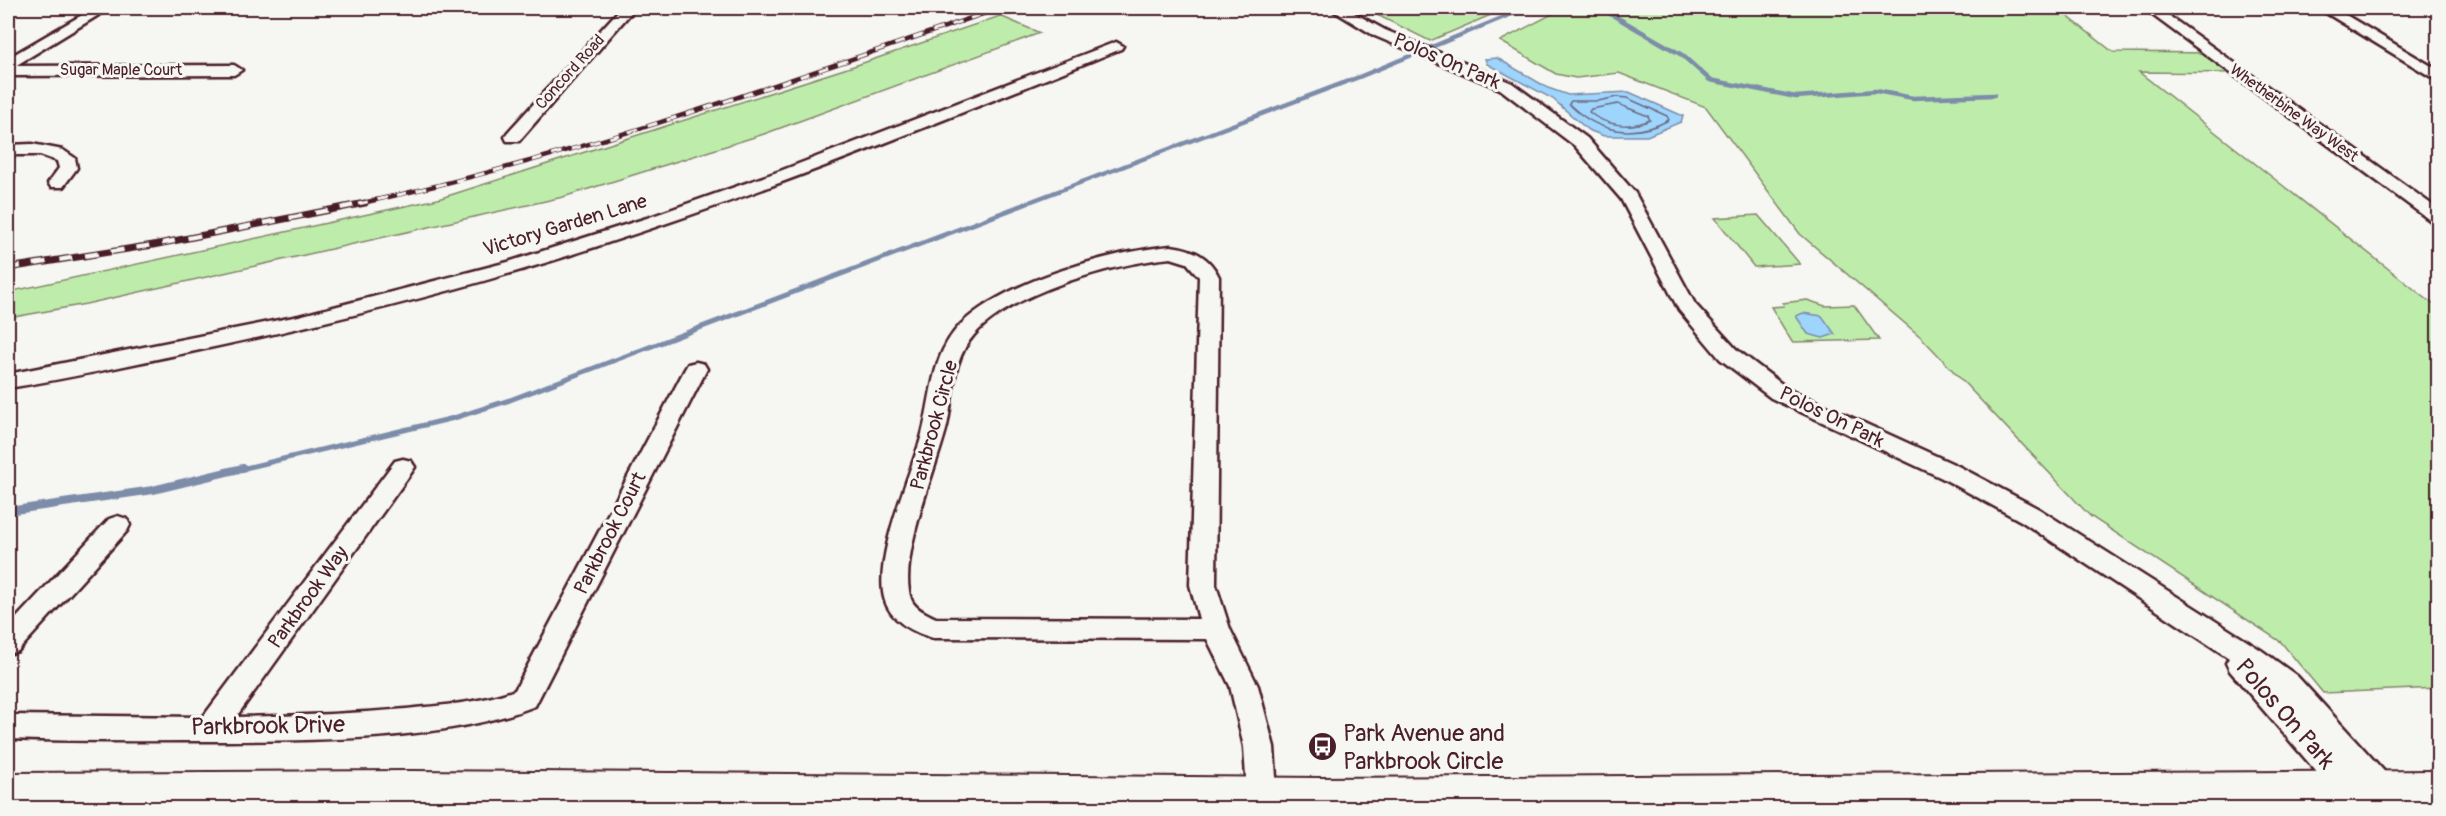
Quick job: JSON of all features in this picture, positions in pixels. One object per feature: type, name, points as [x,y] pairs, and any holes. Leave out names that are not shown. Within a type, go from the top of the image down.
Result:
[{"type":"main road","points":[[8,791],[411,789],[1319,802],[2369,794],[2439,789]]},
{"type":"street","points":[[8,64],[103,8]]},
{"type":"street","name":"Concord Road","points":[[513,137],[628,8]]},
{"type":"street","name":"Polos On Park","points":[[1336,8],[1361,24],[1506,86],[1581,142],[1629,197],[1686,306],[1728,354],[1779,393],[1792,400],[1964,480],[2030,515],[2219,639],[2309,740],[2369,794]]},
{"type":"street","name":"Whetherbine Way West","points":[[2150,8],[2439,217]]},
{"type":"street","points":[[2325,8],[2439,76]]},
{"type":"street","name":"Victory Garden Lane","points":[[8,381],[140,357],[402,296],[584,245],[718,200],[903,131],[1116,46]]},
{"type":"street","name":"Sugar Maple Court","points":[[8,70],[234,70]]},
{"type":"street","points":[[8,150],[50,152],[63,155],[69,162],[68,168],[57,183]]},
{"type":"street","name":"Parkbrook Circle","points":[[1216,629],[933,628],[911,618],[898,601],[895,583],[902,534],[937,421],[942,380],[953,351],[969,328],[991,311],[1027,290],[1131,257],[1151,253],[1183,254],[1200,262],[1207,272],[1210,285],[1203,585],[1216,629],[1244,686],[1260,747],[1263,802]]},
{"type":"street","name":"Parkbrook Court","points":[[525,698],[696,369]]},
{"type":"street","name":"Parkbrook Way","points":[[212,727],[403,467]]},
{"type":"street","points":[[8,644],[118,525]]},
{"type":"street","name":"Parkbrook Drive","points":[[8,727],[332,728],[453,716],[505,706],[525,698]]},
{"type":"green space","points":[[1363,8],[1507,8],[1430,41]]},
{"type":"green space","points":[[1564,8],[2057,8],[2113,52],[2212,53],[2239,73],[2139,72],[2438,308],[2438,688],[2323,693],[2281,642],[2090,516],[1922,338],[1800,234],[1706,107],[1619,73],[1576,78],[1556,74],[1500,41]]},
{"type":"green space","points":[[1000,16],[1040,33],[764,134],[563,197],[86,304],[8,318],[8,292],[438,199],[860,64]]},
{"type":"green space","points":[[1758,215],[1800,264],[1754,267],[1715,218]]},
{"type":"green space","points":[[1807,300],[1825,306],[1854,305],[1879,340],[1792,342],[1771,307]]},
{"type":"water","points":[[1497,58],[1548,88],[1568,95],[1629,92],[1683,116],[1681,122],[1647,136],[1604,136],[1588,130],[1553,99],[1487,64],[1485,59]]},
{"type":"water","points":[[1803,313],[1822,316],[1835,334],[1823,338],[1808,334],[1796,316]]},
{"type":"waterway","points":[[1024,204],[1359,77],[1526,8]]},
{"type":"waterway","points":[[1611,8],[1609,13],[1682,55],[1710,80],[1796,97],[1876,91],[1913,98],[1994,95]]},
{"type":"waterway","points":[[237,470],[454,418],[510,400],[1028,203]]},
{"type":"waterway","points":[[8,511],[153,490],[243,468]]},
{"type":"railway","points":[[358,204],[440,185],[602,140],[762,89],[1000,8]]},
{"type":"railway","points":[[8,268],[153,245],[365,203]]},
{"type":"place","name":"Park Avenue and Parkbrook Circle","points":[[1322,747]]}]
